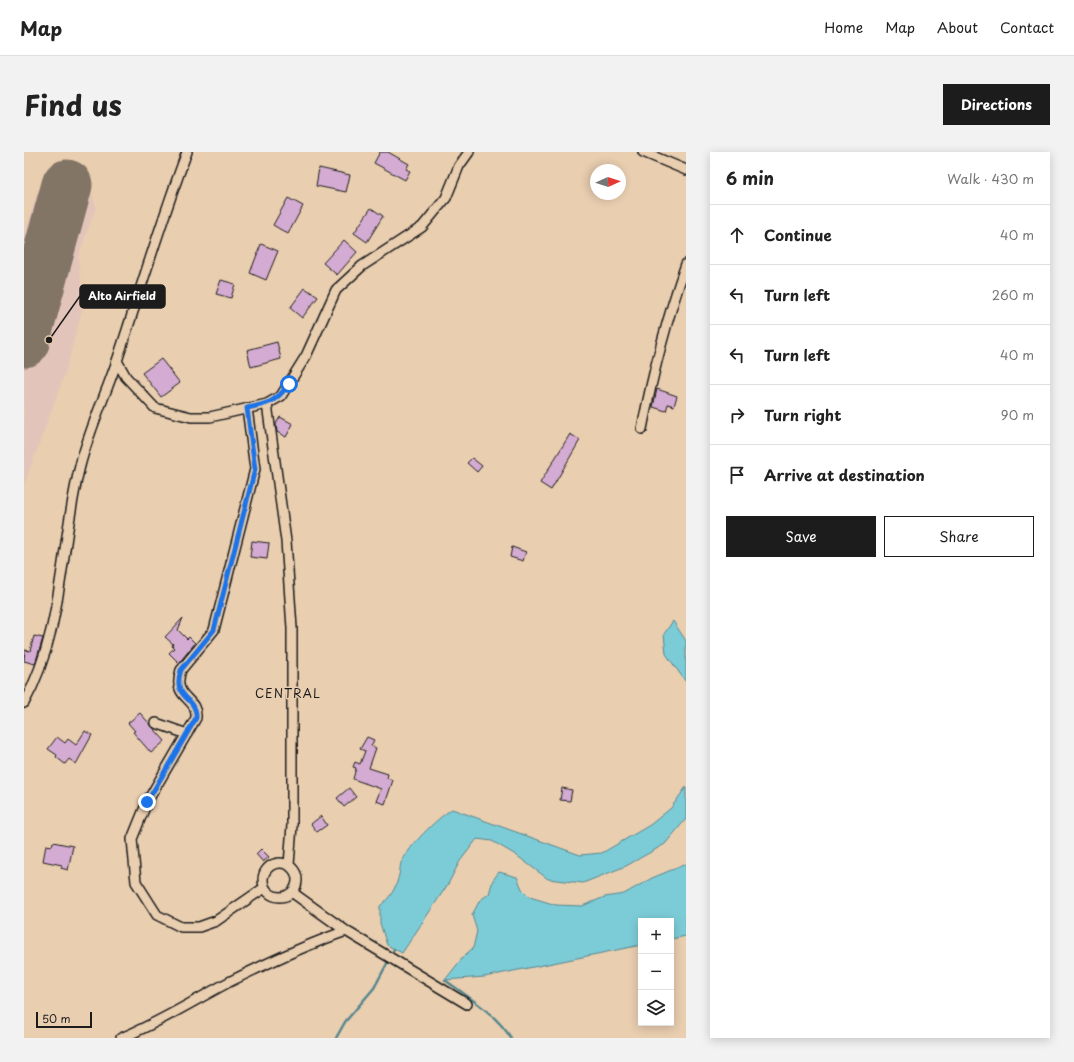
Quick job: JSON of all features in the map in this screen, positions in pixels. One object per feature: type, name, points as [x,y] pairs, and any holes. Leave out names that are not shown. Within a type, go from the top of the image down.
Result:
[{"type":"street","points":[[24,703],[34,685],[53,624],[80,466],[117,361],[161,222],[187,152]]},
{"type":"street","points":[[117,361],[126,377],[155,408],[191,417],[210,417],[267,404],[281,396],[299,368],[336,290],[362,266],[422,227],[446,198],[458,166],[469,152]]},
{"type":"street","points":[[643,152],[686,170]]},
{"type":"street","points":[[642,429],[655,365],[669,312],[686,264]]},
{"type":"street","points":[[267,404],[286,541],[292,628],[292,825],[289,865]]},
{"type":"street","points":[[247,408],[255,469],[214,630],[181,670],[178,678],[178,687],[184,697],[197,710],[196,718],[147,802],[132,839],[136,882],[157,915],[181,927],[199,927],[216,921],[264,888]]},
{"type":"street","points":[[156,723],[187,734]]},
{"type":"street","points":[[283,862],[289,865],[295,870],[298,880],[293,893],[283,898],[272,897],[264,888],[263,875],[271,865],[283,862]]},
{"type":"street","points":[[293,893],[346,932],[404,965],[467,1004]]},
{"type":"street","points":[[121,1038],[146,1028],[229,982],[317,941],[346,932]]},
{"type":"shaded area","points":[[85,173],[96,207],[78,257],[83,306],[65,373],[24,485],[24,237],[38,190]]},
{"type":"water","points":[[673,621],[686,641],[686,682],[666,654],[664,634]]},
{"type":"water","points":[[686,787],[686,819],[665,844],[626,866],[583,883],[548,879],[516,855],[492,841],[477,839],[460,861],[448,884],[402,953],[387,945],[380,923],[380,906],[390,896],[395,888],[401,863],[410,849],[431,826],[452,809],[580,855],[602,853],[650,825],[671,808]]},
{"type":"water","points":[[686,864],[686,936],[674,938],[674,918],[638,918],[638,946],[484,977],[445,980],[464,956],[473,948],[477,931],[472,915],[480,900],[489,894],[493,880],[499,872],[517,877],[522,889],[530,897],[556,905],[582,906],[605,897],[624,894],[652,878]]},
{"type":"building","points":[[380,152],[388,152],[409,164],[406,169],[410,171],[405,180],[374,163]]},
{"type":"building","points":[[319,168],[350,175],[346,192],[316,186]]},
{"type":"building","points":[[288,198],[303,206],[288,234],[273,225]]},
{"type":"building","points":[[371,208],[383,216],[367,242],[354,233]]},
{"type":"building","points":[[344,240],[357,252],[337,275],[323,263]]},
{"type":"building","points":[[261,244],[278,251],[266,280],[250,273]]},
{"type":"building","points":[[221,280],[235,284],[231,298],[216,294]]},
{"type":"building","points":[[305,288],[318,297],[302,318],[290,308]]},
{"type":"building","points":[[277,342],[281,359],[251,367],[247,350]]},
{"type":"building","points":[[161,359],[180,383],[161,397],[142,373]]},
{"type":"building","points":[[657,389],[677,396],[674,406],[668,404],[666,411],[653,407]]},
{"type":"building","points":[[280,417],[293,424],[286,437],[277,432],[276,424]]},
{"type":"building","points":[[570,434],[580,440],[551,490],[540,483]]},
{"type":"building","points":[[472,458],[482,466],[477,472],[467,463]]},
{"type":"building","points":[[252,541],[269,543],[267,559],[250,557]]},
{"type":"building","points":[[512,547],[526,552],[523,561],[510,557]]},
{"type":"building","points":[[183,618],[178,630],[187,639],[189,637],[195,643],[179,663],[169,653],[174,648],[172,646],[173,644],[165,637]]},
{"type":"building","points":[[34,636],[43,638],[35,664],[24,661],[25,650],[30,651]]},
{"type":"building","points":[[140,713],[165,741],[151,753],[133,732],[135,731],[128,723]]},
{"type":"building","points":[[85,731],[92,735],[76,764],[69,759],[65,764],[56,757],[57,755],[48,749],[57,737],[65,743],[68,739],[76,745]]},
{"type":"building","points":[[367,737],[374,740],[371,746],[376,748],[369,768],[388,774],[387,778],[393,780],[385,804],[376,801],[381,789],[353,779],[356,768],[353,767],[355,762],[360,764],[365,751],[360,749]]},
{"type":"building","points":[[349,788],[356,797],[344,807],[337,798]]},
{"type":"building","points":[[562,788],[572,790],[570,801],[560,800]]},
{"type":"building","points":[[321,816],[327,825],[317,832],[311,824]]},
{"type":"building","points":[[53,842],[73,846],[68,870],[61,868],[62,865],[43,861],[46,845],[52,846]]},
{"type":"building","points":[[261,849],[269,857],[263,862],[256,854]]},
{"type":"waterway","points":[[391,956],[394,949]]},
{"type":"waterway","points":[[336,1038],[345,1022],[374,988],[389,960]]},
{"type":"waterway","points":[[445,980],[489,1013],[505,1029],[511,1038]]},
{"type":"runway","points":[[24,342],[67,185]]},
{"type":"place","name":"Alto Airfield","points":[[49,340]]},
{"type":"district","name":"CENTRAL","points":[[288,693]]},
{"type":"route","points":[[147,802],[196,718],[197,710],[184,697],[178,687],[178,678],[181,670],[198,652],[202,644],[208,639],[214,630],[255,469],[247,408],[267,404],[281,396],[289,384]]}]
